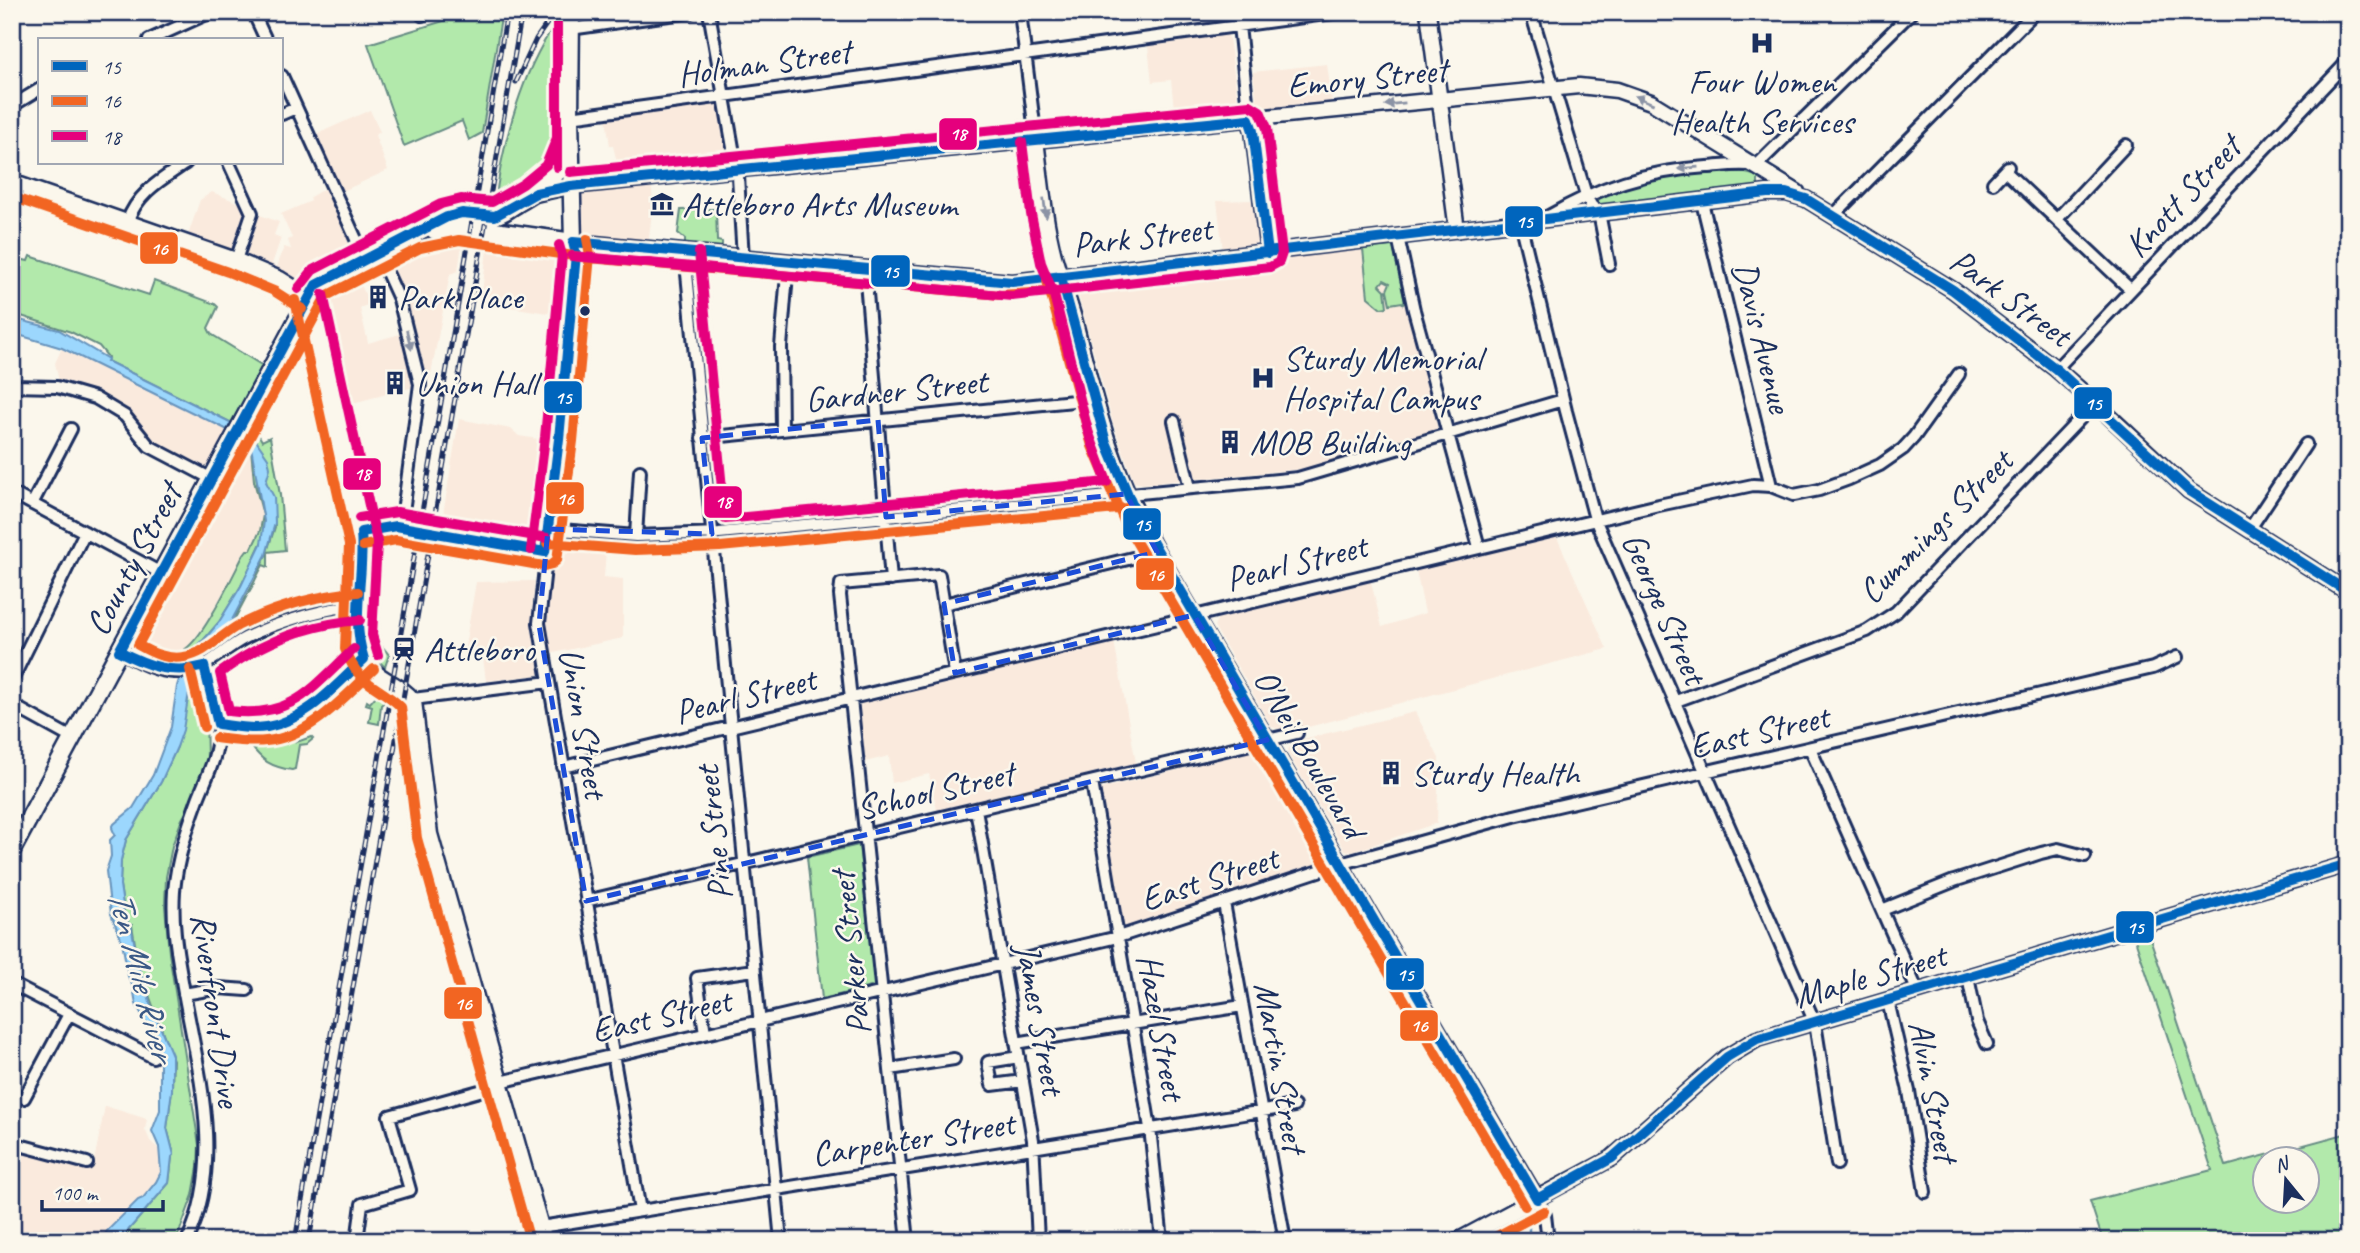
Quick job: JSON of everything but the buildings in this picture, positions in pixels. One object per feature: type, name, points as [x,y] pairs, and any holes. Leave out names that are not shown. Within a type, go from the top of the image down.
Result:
[{"type":"highway","points":[[570,20],[573,242]]},
{"type":"highway","name":"Park Street","points":[[309,297],[318,283],[454,214],[492,217],[524,200],[558,173],[570,143]]},
{"type":"highway","points":[[524,200],[515,218],[519,227],[528,234]]},
{"type":"highway","name":"Park Street","points":[[415,235],[456,225],[573,242]]},
{"type":"highway","name":"County Street","points":[[14,842],[309,297]]},
{"type":"main road","points":[[1428,12],[1457,230]]},
{"type":"main road","name":"Emory Street","points":[[524,200],[549,189],[572,186],[1554,88],[1601,88],[1646,100],[1806,199]]},
{"type":"main road","points":[[1249,119],[1253,131],[1268,253]]},
{"type":"main road","name":"O'Neil Boulevard","points":[[1036,140],[1048,231],[1094,399],[1126,494],[1157,552],[1537,1199]]},
{"type":"main road","points":[[1759,168],[1766,183],[1760,194]]},
{"type":"main road","points":[[12,182],[236,260],[280,279],[309,297],[361,532],[363,551],[358,639],[364,659],[381,678],[413,699],[429,828],[543,1234]]},
{"type":"main road","name":"Park Street","points":[[573,242],[1006,281],[1061,277],[1786,192],[1806,199],[1953,290],[2095,402],[2189,491],[2348,592]]},
{"type":"main road","name":"Maple Street","points":[[1457,1241],[1612,1158],[1741,1046],[1765,1036],[2348,864]]},
{"type":"street","points":[[153,38],[211,12]]},
{"type":"street","points":[[253,12],[265,38]]},
{"type":"street","points":[[570,20],[690,12]]},
{"type":"street","points":[[709,12],[737,170],[743,258]]},
{"type":"street","points":[[1020,12],[1036,140]]},
{"type":"street","name":"Holman Street","points":[[570,117],[1340,12]]},
{"type":"street","points":[[1531,12],[1586,195],[1599,213],[1609,264]]},
{"type":"street","points":[[1759,168],[1912,12]]},
{"type":"street","points":[[1833,216],[2035,12]]},
{"type":"street","points":[[1239,26],[1249,119]]},
{"type":"street","name":"Knott Street","points":[[2056,369],[2348,61]]},
{"type":"street","points":[[284,81],[372,256],[400,302],[420,384],[401,527]]},
{"type":"street","points":[[12,106],[38,90]]},
{"type":"street","points":[[284,113],[296,108]]},
{"type":"street","points":[[2057,219],[2126,145]]},
{"type":"street","points":[[127,222],[144,192],[185,164]]},
{"type":"street","points":[[229,164],[252,213],[236,260]]},
{"type":"street","name":"Park Street","points":[[1543,220],[1586,195],[1630,180],[1673,170],[1737,165],[1759,168]]},
{"type":"street","points":[[1993,183],[2007,169],[2132,290]]},
{"type":"street","name":"Davis Avenue","points":[[1702,202],[1770,486]]},
{"type":"street","name":"George Street","points":[[1520,222],[1595,519],[1815,1023],[1837,1164]]},
{"type":"street","points":[[1398,237],[1414,310],[1479,547]]},
{"type":"street","name":"Union Street","points":[[573,242],[576,254],[539,623],[640,1211]]},
{"type":"street","name":"Pine Street","points":[[685,253],[781,1241]]},
{"type":"street","points":[[782,430],[780,355],[789,262]]},
{"type":"street","points":[[865,269],[891,580],[939,575],[955,673]]},
{"type":"street","name":"Pearl Street","points":[[563,767],[1595,519],[1753,485],[1770,486],[1794,495],[1819,490],[1880,465],[1903,449],[1959,374]]},
{"type":"street","points":[[12,386],[64,388],[103,402],[127,418],[147,444],[212,480]]},
{"type":"street","name":"Gardner Street","points":[[702,438],[1094,399]]},
{"type":"street","points":[[548,529],[636,536],[712,534],[1305,476],[1563,400]]},
{"type":"street","name":"Cummings Street","points":[[1676,701],[1867,631],[1883,622],[1896,612],[2095,402]]},
{"type":"street","points":[[1174,421],[1190,488]]},
{"type":"street","points":[[32,504],[71,429]]},
{"type":"street","points":[[2249,530],[2306,444]]},
{"type":"street","points":[[636,536],[640,471]]},
{"type":"street","points":[[12,494],[161,573]]},
{"type":"street","points":[[361,532],[401,527],[545,552]]},
{"type":"street","points":[[12,680],[85,532]]},
{"type":"street","points":[[944,604],[1157,552]]},
{"type":"street","name":"Parker Street","points":[[891,580],[841,584],[840,595],[908,1241]]},
{"type":"street","points":[[119,651],[152,668],[179,672],[203,666],[241,640],[268,628],[340,608],[359,606]]},
{"type":"street","name":"East Street","points":[[357,1241],[362,1204],[410,1190],[389,1116],[613,1055],[1118,937],[1340,864],[1514,816],[2154,668],[2177,657]]},
{"type":"street","name":"Riverfront Drive","points":[[187,1241],[203,1196],[208,1152],[205,1117],[174,931],[175,883],[184,838],[213,760],[218,734],[213,698],[203,666]]},
{"type":"street","points":[[413,699],[549,682]]},
{"type":"street","points":[[12,705],[72,738]]},
{"type":"street","name":"School Street","points":[[586,901],[1297,733]]},
{"type":"street","points":[[1810,748],[1918,992]]},
{"type":"street","name":"Hazel Street","points":[[1092,782],[1150,1128],[1162,1241]]},
{"type":"street","name":"James Street","points":[[976,809],[1034,1147],[1038,1241]]},
{"type":"street","points":[[1882,910],[1954,881],[2041,853],[2058,849],[2085,856]]},
{"type":"street","name":"Martin Street","points":[[1224,903],[1285,1241]]},
{"type":"street","points":[[705,1033],[697,978],[754,970]]},
{"type":"street","points":[[1968,977],[1977,1021],[1987,1044]]},
{"type":"street","points":[[12,984],[153,1057]]},
{"type":"street","points":[[184,994],[219,988],[247,990]]},
{"type":"street","name":"Alvin Street","points":[[1888,1001],[1909,1091],[1924,1192]]},
{"type":"street","points":[[1016,1043],[1242,1006]]},
{"type":"street","points":[[24,1098],[69,1014]]},
{"type":"street","points":[[1019,1057],[988,1062],[992,1085],[1023,1081]]},
{"type":"street","points":[[890,1069],[954,1059]]},
{"type":"street","name":"Carpenter Street","points":[[543,1234],[640,1211],[1294,1106]]},
{"type":"street","points":[[12,1143],[87,1163]]},
{"type":"street","name":"O'Neil Boulevard","points":[[1537,1199],[1545,1215],[1548,1241]]},
{"type":"highlighted area","points":[[878,420],[886,517],[1126,494],[1157,552],[944,604],[955,673],[1194,615],[1267,740],[586,901],[539,625],[548,529],[712,534],[702,438]]},
{"type":"shaded area","points":[[1227,35],[1239,110],[1175,119],[1171,80],[1152,82],[1148,46]]},
{"type":"shaded area","points":[[1327,64],[1332,102],[1258,110],[1253,72]]},
{"type":"shaded area","points":[[719,104],[729,164],[620,174],[613,146],[610,146],[606,119]]},
{"type":"shaded area","points":[[370,110],[380,132],[375,135],[388,170],[341,192],[335,186],[311,129],[317,134]]},
{"type":"shaded area","points":[[651,183],[653,202],[648,247],[580,239],[581,192]]},
{"type":"shaded area","points":[[327,187],[356,251],[351,257],[309,279],[293,279],[187,238],[200,200],[212,192],[246,206],[255,203],[260,215],[279,222],[274,235],[281,238],[272,264],[277,267],[284,247],[291,249],[288,240],[292,238],[281,214],[311,201],[310,197]]},
{"type":"shaded area","name":"Sturdy Memorial Hospital Campus","points":[[1254,200],[1258,238],[1256,243],[1251,247],[1223,251],[1217,201]]},
{"type":"shaded area","points":[[464,231],[458,271],[450,274],[430,379],[422,381],[402,293],[389,259],[395,250],[431,234]]},
{"type":"shaded area","points":[[489,232],[568,248],[572,255],[569,301],[566,301],[565,316],[481,302]]},
{"type":"shaded area","name":"Sturdy Memorial Hospital Campus","points":[[1392,245],[1438,429],[1303,469],[1142,484],[1134,482],[1113,423],[1078,294],[1086,282]]},
{"type":"shaded area","points":[[356,272],[369,304],[360,308],[368,343],[400,334],[414,387],[341,406],[341,402],[336,399],[316,302],[317,293]]},
{"type":"shaded area","points":[[62,348],[230,432],[213,464],[205,467],[200,465],[148,437],[130,413],[112,400],[76,385],[59,382],[55,363]]},
{"type":"shaded area","points":[[459,419],[511,429],[519,436],[551,441],[537,542],[441,526]]},
{"type":"shaded area","points":[[241,438],[250,444],[253,456],[254,481],[263,515],[260,531],[251,551],[244,554],[209,619],[187,648],[178,651],[168,664],[155,660],[135,650],[133,639]]},
{"type":"shaded area","points":[[1555,533],[1607,649],[1281,733],[1279,729],[1272,727],[1214,626],[1218,618],[1370,578],[1382,627],[1425,613],[1415,566]]},
{"type":"shaded area","points":[[568,536],[607,538],[604,577],[623,579],[623,638],[549,654],[544,620],[552,549]]},
{"type":"shaded area","points":[[535,581],[531,623],[540,675],[486,681],[482,650],[464,652],[476,582]]},
{"type":"shaded area","points":[[1114,641],[1136,763],[937,810],[929,774],[892,783],[889,756],[865,762],[860,702]]},
{"type":"shaded area","points":[[1415,712],[1439,758],[1437,823],[1352,852],[1345,850],[1287,752],[1288,749],[1299,740]]},
{"type":"shaded area","points":[[1258,750],[1264,754],[1321,851],[1321,862],[1304,868],[1305,871],[1123,929],[1100,789]]},
{"type":"shaded area","points":[[105,1106],[147,1119],[145,1129],[150,1141],[160,1150],[159,1179],[143,1198],[107,1231],[101,1241],[12,1241],[12,1147],[90,1170]]},
{"type":"green space","points":[[473,12],[502,12],[482,133],[469,140],[462,121],[404,146],[368,44]]},
{"type":"green space","points":[[559,29],[559,148],[556,165],[538,183],[495,207],[501,164],[512,118],[528,74],[548,35],[552,30],[556,32]]},
{"type":"green space","points":[[1741,172],[1758,176],[1758,186],[1599,206],[1597,203],[1600,196],[1652,181],[1705,173]]},
{"type":"green space","points":[[716,209],[717,241],[722,242],[722,250],[685,246],[685,239],[678,233],[681,210]]},
{"type":"green space","points":[[1393,246],[1405,302],[1390,304],[1387,290],[1390,283],[1384,280],[1380,285],[1385,290],[1387,307],[1381,308],[1368,297],[1363,249]]},
{"type":"green space","points":[[30,256],[149,295],[154,281],[215,304],[218,307],[208,328],[211,334],[263,366],[232,423],[107,361],[108,357],[99,346],[71,332],[12,313],[12,266],[15,258],[28,261]]},
{"type":"green space","points":[[303,336],[309,338],[312,354],[291,358],[292,364],[288,366],[285,364]]},
{"type":"green space","points":[[250,427],[262,441],[270,437],[280,495],[285,550],[268,552],[268,567],[263,565],[255,579],[275,527],[273,501],[266,482],[268,472],[255,437],[248,431]]},
{"type":"green space","points":[[251,449],[255,456],[257,484],[263,508],[264,521],[262,541],[241,586],[219,622],[193,652],[189,661],[184,664],[169,664],[203,629],[244,554],[251,550],[260,531],[263,515],[254,481]]},
{"type":"green space","points":[[450,544],[495,552],[498,556],[502,553],[533,560],[445,554],[440,551],[441,547],[449,547]]},
{"type":"green space","points":[[372,582],[379,642],[389,655],[385,667],[373,650],[370,639]]},
{"type":"green space","points":[[247,595],[232,624],[236,626],[239,635],[211,651],[222,639]]},
{"type":"green space","points":[[192,681],[206,713],[207,760],[191,805],[182,819],[172,846],[166,877],[165,906],[169,953],[199,1145],[198,1167],[193,1195],[176,1241],[119,1241],[169,1183],[174,1155],[167,1128],[173,1060],[139,968],[132,925],[129,925],[124,912],[120,885],[121,860],[126,840],[161,782],[177,747]]},
{"type":"green space","points":[[382,689],[383,703],[379,724],[369,722],[372,706],[366,704],[367,701],[370,703]]},
{"type":"green space","points":[[234,731],[268,733],[297,742],[311,737],[313,739],[307,744],[299,745],[295,769],[292,770],[270,764],[233,734]]},
{"type":"green space","points":[[859,845],[875,986],[822,999],[807,857]]},
{"type":"green space","points":[[2147,929],[2226,1166],[2252,1159],[2252,1214],[2322,1214],[2322,1144],[2307,1144],[2348,1133],[2348,1241],[2103,1241],[2090,1201],[2212,1170],[2133,933]]},
{"type":"water","points":[[12,318],[59,330],[108,359],[107,361],[250,432],[268,458],[270,468],[266,482],[274,497],[275,523],[266,555],[222,639],[207,655],[190,685],[183,730],[177,747],[161,782],[126,840],[121,860],[120,885],[124,912],[131,925],[139,968],[150,1003],[172,1055],[172,1090],[167,1128],[174,1155],[169,1183],[119,1241],[101,1241],[107,1231],[143,1198],[161,1172],[159,1147],[152,1131],[160,1110],[160,1057],[155,1039],[136,1004],[122,941],[111,914],[106,871],[111,856],[110,840],[115,835],[112,828],[133,808],[153,775],[171,727],[177,686],[184,664],[219,622],[241,586],[261,544],[264,521],[250,441],[62,348],[12,333]]},
{"type":"waterway","points":[[1529,1220],[1529,1241]]},
{"type":"railway","points":[[295,1241],[507,12]]},
{"type":"railway","points":[[309,1241],[522,12]]},
{"type":"railway","points":[[516,82],[536,39],[555,12]]},
{"type":"transit line","name":"18","points":[[557,12],[557,167]]},
{"type":"transit line","name":"18","points":[[570,172],[1250,105],[1260,111],[1267,128],[1282,253],[1279,262],[1270,267],[1012,296],[572,256]]},
{"type":"transit line","name":"15","points":[[1249,119],[1253,131],[1268,253]]},
{"type":"transit line","name":"15","points":[[119,651],[316,285],[447,217],[462,213],[495,216],[536,193],[571,186],[1249,119]]},
{"type":"transit line","name":"18","points":[[298,289],[313,270],[441,204],[461,199],[492,202],[523,184],[546,165],[557,138]]},
{"type":"transit line","name":"18","points":[[699,252],[725,519],[1107,482],[1088,431],[1054,295],[1041,263],[1031,214],[1022,142]]},
{"type":"transit line","name":"15","points":[[573,242],[1012,282],[1767,193],[1786,193],[1806,199],[1953,290],[2056,369],[2189,491],[2348,592]]},
{"type":"transit line","name":"16","points":[[12,197],[228,272],[274,291],[302,309]]},
{"type":"transit line","name":"16","points":[[363,546],[396,540],[544,566],[557,560],[573,441],[590,255],[587,239]]},
{"type":"transit line","name":"16","points":[[358,592],[312,599],[267,613],[239,625],[192,655],[166,657],[138,645],[326,296],[420,248],[459,240],[589,258],[1000,295],[1062,291]]},
{"type":"transit line","name":"15","points":[[545,552],[559,439],[576,254],[573,242]]},
{"type":"transit line","name":"18","points":[[531,550],[545,437],[562,255],[559,245]]},
{"type":"transit line","name":"15","points":[[1061,277],[1106,442],[1136,514],[1537,1199]]},
{"type":"transit line","name":"16","points":[[1047,281],[1092,446],[1124,521],[1525,1206]]},
{"type":"transit line","name":"18","points":[[323,294],[377,542],[372,635],[378,655]]},
{"type":"transit line","name":"16","points":[[295,300],[349,545],[345,649],[362,678],[401,707],[417,838],[530,1241]]},
{"type":"transit line","name":"16","points":[[547,543],[635,550],[720,547],[1127,508]]},
{"type":"transit line","name":"18","points":[[359,518],[397,512],[547,538]]},
{"type":"transit line","name":"15","points":[[361,532],[396,526],[545,552]]},
{"type":"transit line","name":"15","points":[[361,532],[358,627],[364,659]]},
{"type":"transit line","name":"18","points":[[354,649],[313,688],[286,705],[270,710],[229,711],[220,673],[252,652],[286,636],[322,626],[360,620]]},
{"type":"transit line","name":"15","points":[[119,651],[160,668],[181,670],[204,666]]},
{"type":"transit line","name":"15","points":[[218,724],[255,728],[282,723],[320,700],[364,659]]},
{"type":"transit line","name":"15","points":[[204,666],[218,724]]},
{"type":"transit line","name":"16","points":[[190,669],[204,727]]},
{"type":"transit line","name":"16","points":[[216,738],[260,742],[297,732],[325,714],[374,669]]},
{"type":"transit line","name":"15","points":[[1537,1199],[1612,1158],[1727,1057],[1757,1039],[2348,864]]},
{"type":"transit line","name":"16","points":[[1488,1241],[1544,1211]]},
{"type":"place","name":"Four Women Health Services","points":[[1762,43]]},
{"type":"place","name":"Attleboro Arts Museum","points":[[662,204]]},
{"type":"place","name":"Park Place","points":[[378,297]]},
{"type":"place","name":"Sturdy Memorial Hospital Campus","points":[[1263,378]]},
{"type":"place","name":"Union Hall","points":[[395,383]]},
{"type":"place","name":"MOB Building","points":[[1230,442]]},
{"type":"place","name":"Attleboro","points":[[404,649]]},
{"type":"place","name":"Sturdy Health","points":[[1391,773]]},
{"type":"water label","name":"Ten Mile River","points":[[142,974]]}]
